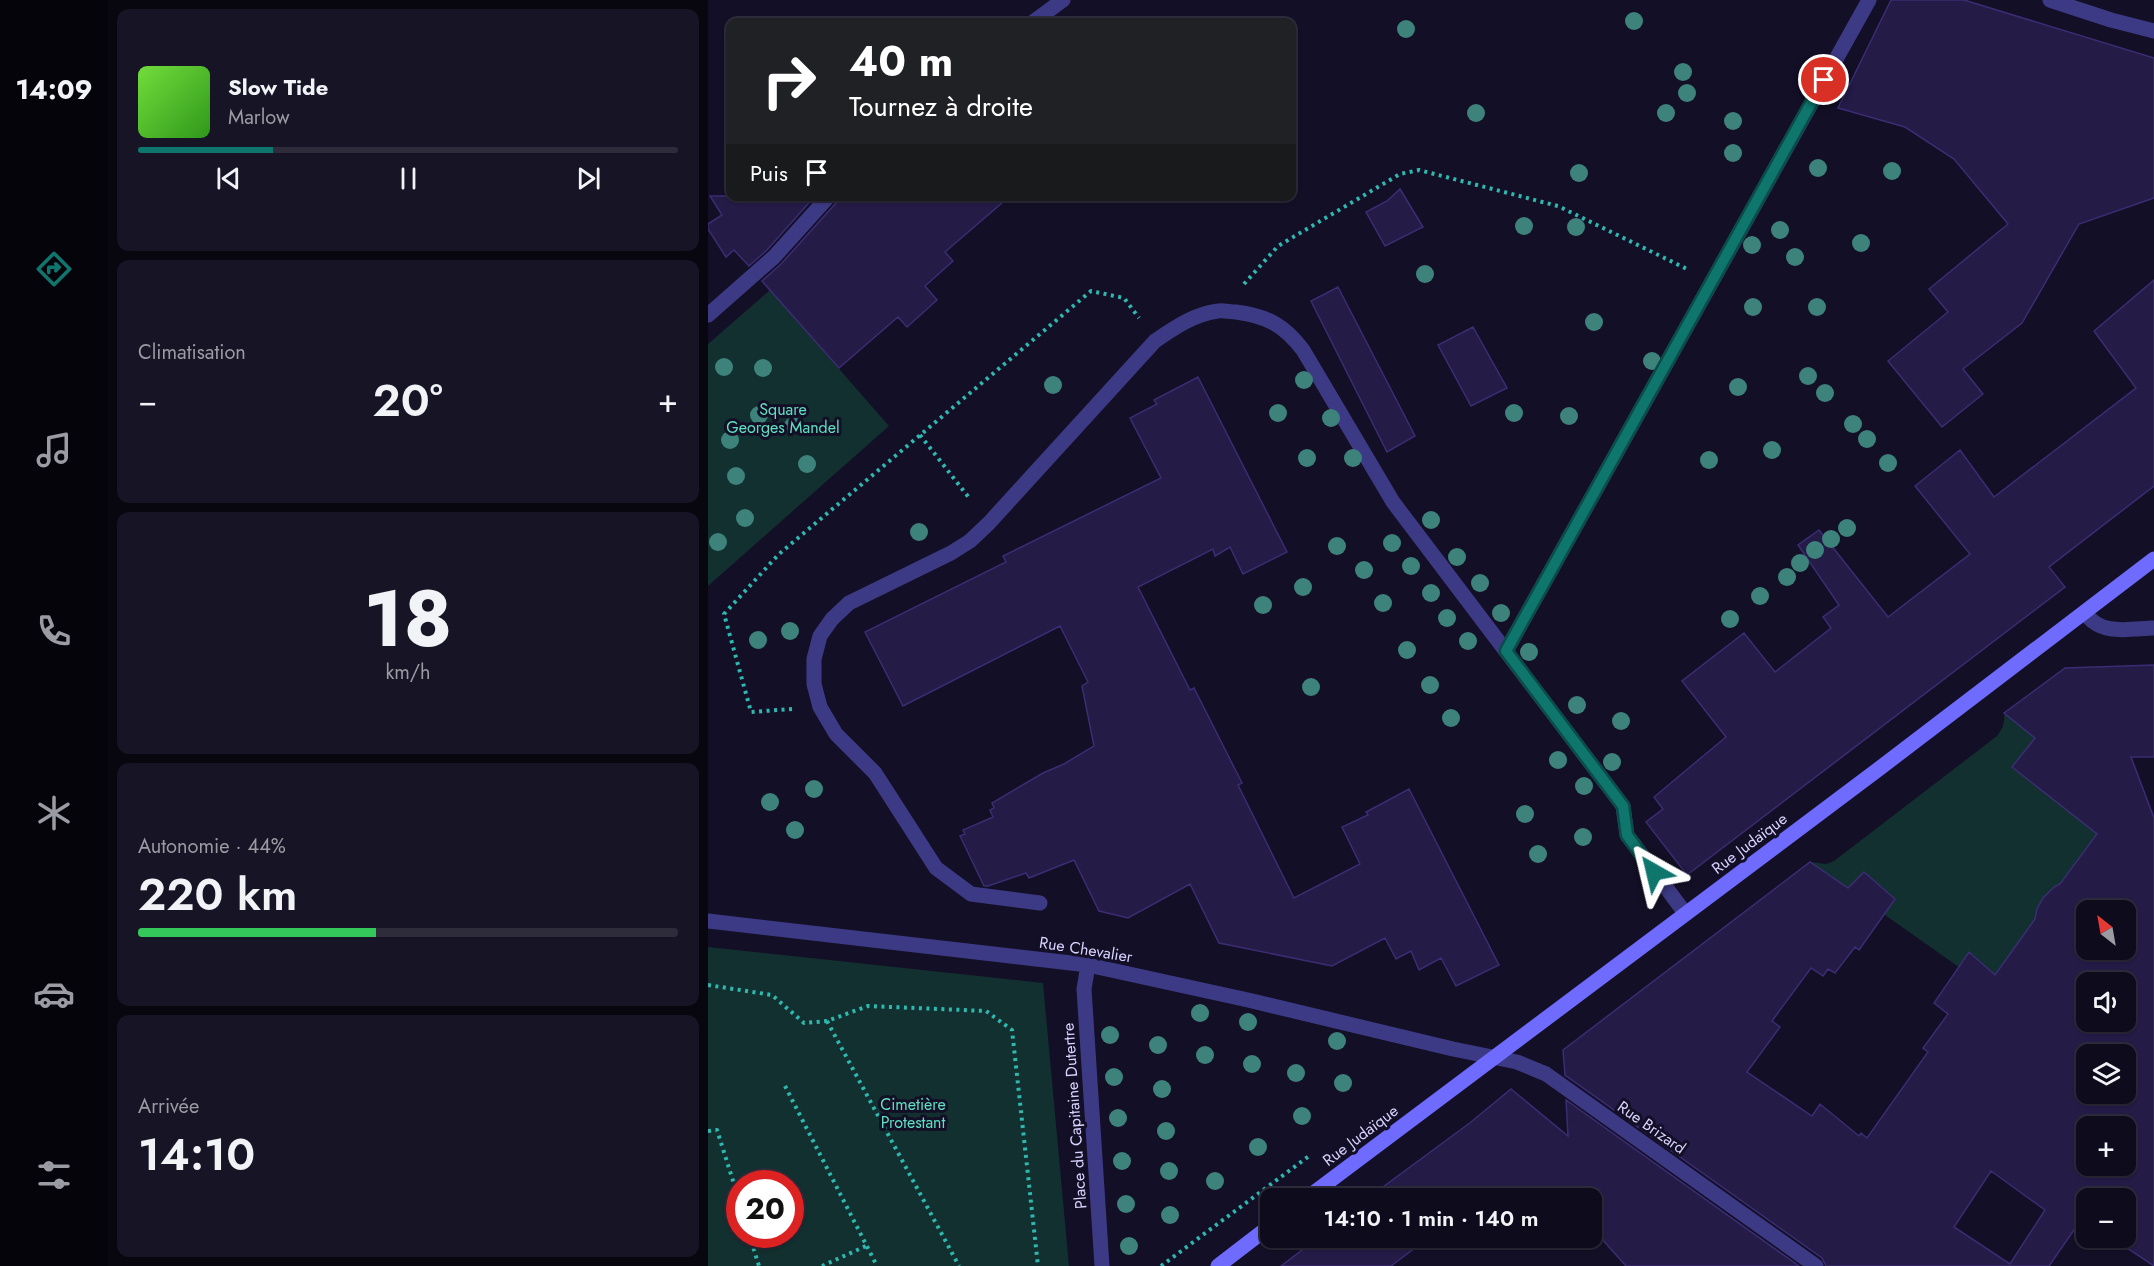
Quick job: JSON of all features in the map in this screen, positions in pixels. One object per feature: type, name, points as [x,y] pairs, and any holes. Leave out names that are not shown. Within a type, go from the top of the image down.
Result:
[{"type":"main road","name":"Rue Judaïque","points":[[1320,1188],[2154,560]]},
{"type":"main road","points":[[1218,1266],[1260,1234]]},
{"type":"street","points":[[1038,18],[1063,0]]},
{"type":"street","points":[[1506,651],[1869,0]]},
{"type":"street","points":[[2050,0],[2154,31]]},
{"type":"street","points":[[708,315],[774,257],[824,201]]},
{"type":"street","points":[[1040,903],[971,894],[936,868],[875,773],[836,734],[820,707],[814,684],[814,659],[819,636],[832,619],[849,603],[951,553],[970,541],[1155,341],[1196,317],[1219,310],[1246,313],[1268,319],[1290,333],[1303,350],[1393,502],[1623,806],[1627,835],[1685,914]]},
{"type":"street","points":[[2085,612],[2095,625],[2108,629],[2154,628]]},
{"type":"street","name":"Rue Chevalier","points":[[708,921],[1088,965],[1248,999],[1453,1049]]},
{"type":"street","name":"Place du Capitaine Dutertre","points":[[1088,965],[1084,989],[1102,1266]]},
{"type":"street","name":"Rue Brizard","points":[[1453,1049],[1517,1062],[1546,1074],[1816,1266]]},
{"type":"path","points":[[1239,289],[1278,246],[1400,174],[1419,170],[1558,206],[1712,282]]},
{"type":"path","points":[[820,707],[751,712],[724,614],[779,554],[1091,291],[1124,298],[1155,341]]},
{"type":"path","points":[[920,435],[989,523]]},
{"type":"path","points":[[708,985],[772,995],[804,1023],[827,1021],[868,1006],[986,1011],[1012,1030],[1038,1266]]},
{"type":"path","points":[[827,1021],[959,1266]]},
{"type":"path","points":[[785,1086],[877,1266]]},
{"type":"path","points":[[708,1131],[717,1130],[730,1170]]},
{"type":"path","points":[[1161,1266],[1314,1152]]},
{"type":"path","points":[[822,1266],[866,1246]]},
{"type":"path","points":[[753,1248],[759,1266]]},
{"type":"green space","name":"Square Georges Mandel","points":[[770,290],[889,426],[708,586],[708,344]]},
{"type":"green space","points":[[2004,713],[2154,832],[2154,1266],[2127,1248],[2136,1248],[2136,1188],[2076,1188],[2076,1213],[2024,1174],[1987,987],[1810,862],[1826,864],[1834,861],[1997,736],[2003,725]]},
{"type":"green space","name":"Cimetière Protestant","points":[[708,947],[1043,983],[1069,1266],[708,1266]]},
{"type":"building","points":[[1891,0],[1964,0],[2154,58],[2154,198],[2079,224],[2022,323],[1963,369],[1983,394],[1942,427],[1888,361],[1948,312],[1929,289],[2008,224],[1954,159],[1905,127],[1838,108]]},
{"type":"building","points":[[1400,189],[1423,227],[1385,246],[1366,212],[1387,201]]},
{"type":"building","points":[[710,196],[726,196],[726,201],[811,201],[767,250],[749,266],[734,250],[726,257],[708,229],[708,224],[722,215]]},
{"type":"building","points":[[837,201],[1004,201],[945,252],[953,261],[925,286],[937,300],[907,327],[898,317],[839,368],[762,281],[781,264]]},
{"type":"building","points":[[2154,280],[2154,486],[2049,567],[2065,587],[1687,875],[1646,822],[1663,809],[1654,797],[1726,737],[1682,681],[1744,633],[1775,672],[1831,628],[1823,617],[1839,605],[1798,545],[1819,530],[1888,617],[1970,554],[1915,486],[1960,450],[1994,497],[2136,388],[2094,331]]},
{"type":"building","points":[[1338,287],[1415,436],[1387,452],[1311,301]]},
{"type":"building","points":[[1473,327],[1507,388],[1471,406],[1438,345]]},
{"type":"building","points":[[1198,377],[1287,552],[1243,574],[1230,547],[1215,556],[1213,549],[1138,587],[1190,690],[1194,688],[1242,783],[1238,785],[1294,898],[1360,864],[1342,827],[1368,815],[1366,812],[1409,789],[1499,965],[1456,986],[1441,958],[1419,970],[1411,951],[1396,959],[1385,938],[1332,966],[1219,943],[1190,884],[1128,918],[1099,911],[1074,860],[1029,878],[1026,873],[984,886],[960,836],[965,834],[963,830],[993,817],[990,810],[994,808],[992,803],[1094,746],[1082,686],[1088,682],[1060,626],[903,706],[865,632],[1006,562],[1003,556],[1161,478],[1130,418],[1157,404],[1154,400]]},
{"type":"building","points":[[2154,665],[2154,757],[2131,757],[2154,818],[2154,1266],[2127,1248],[2136,1248],[2136,1188],[2076,1188],[2076,1227],[2049,1266],[1826,1266],[1822,1258],[1565,1075],[1563,1050],[1810,862],[1848,888],[1864,872],[1895,899],[1859,950],[1855,947],[1835,973],[1828,969],[1823,976],[1811,968],[1772,1021],[1780,1027],[1747,1072],[1812,1116],[1820,1104],[1859,1136],[1861,1133],[1867,1138],[1928,1052],[1923,1048],[1948,1014],[1934,1003],[1969,952],[1995,975],[2035,919],[2043,898],[2060,884],[2097,834],[2012,767],[2035,738],[2004,713],[2065,668]],"holes":[[[1991,1171],[2045,1210],[2010,1264],[1954,1227]]]},
{"type":"building","points":[[1511,1089],[1568,1136],[1566,1100],[1799,1266],[1626,1266],[1602,1239],[1602,1188],[1382,1188],[1471,1122]]},
{"type":"building","points":[[1305,1248],[1415,1248],[1391,1266],[1281,1266]]},
{"type":"route","points":[[1654,872],[1627,835],[1623,806],[1506,651],[1824,80]]}]
